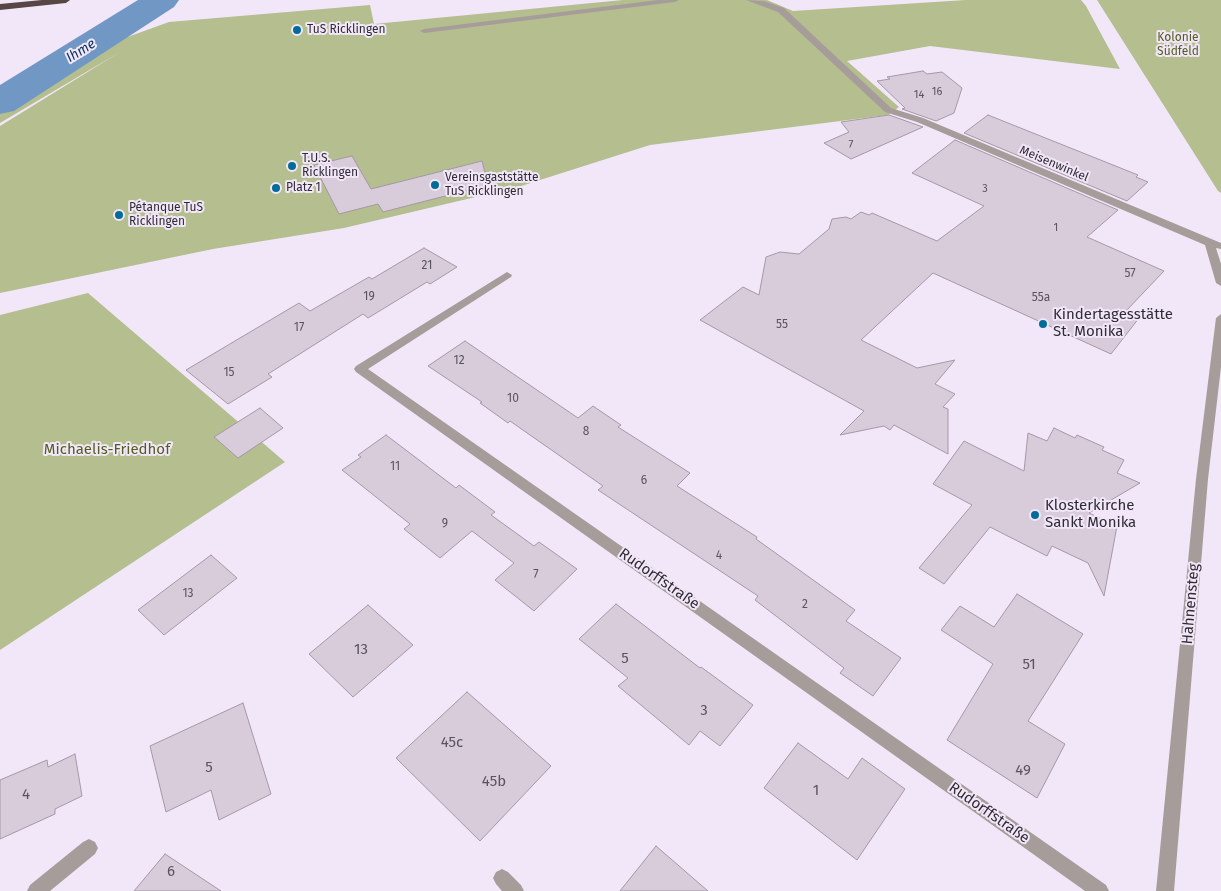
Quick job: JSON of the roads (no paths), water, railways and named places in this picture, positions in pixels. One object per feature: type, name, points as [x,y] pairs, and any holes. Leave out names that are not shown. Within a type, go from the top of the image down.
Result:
[{"type":"highway","points":[[0,7],[66,0]]},
{"type":"street","points":[[424,31],[675,0]]},
{"type":"street","name":"Meisenwinkel","points":[[750,0],[781,10],[888,110],[920,120],[1221,246]]},
{"type":"street","points":[[1210,243],[1221,283]]},
{"type":"street","name":"Rudorffstraße","points":[[507,275],[360,369],[1100,891]]},
{"type":"street","name":"Hahnensteg","points":[[1165,891],[1204,460],[1221,318]]},
{"type":"street","points":[[36,891],[89,848]]},
{"type":"street","points":[[502,878],[515,891]]},
{"type":"waterway","name":"Ihme","points":[[0,102],[162,0]]},
{"type":"place","name":"TuS Ricklingen","points":[[297,30]]},
{"type":"place","name":"T.U.S. Ricklingen","points":[[292,166]]},
{"type":"place","name":"Vereinsgaststätte TuS Ricklingen","points":[[435,185]]},
{"type":"place","name":"Platz 1","points":[[276,188]]},
{"type":"place","name":"Pétanque TuS Ricklingen","points":[[119,215]]},
{"type":"place","name":"Kindertagesstätte St. Monika","points":[[1043,324]]},
{"type":"place","name":"Klosterkirche Sankt Monika","points":[[1035,515]]},
{"type":"park label","name":"Kolonie Südfeld","points":[[1178,45]]},
{"type":"park label","name":"Michaelis-Friedhof","points":[[107,450]]}]
